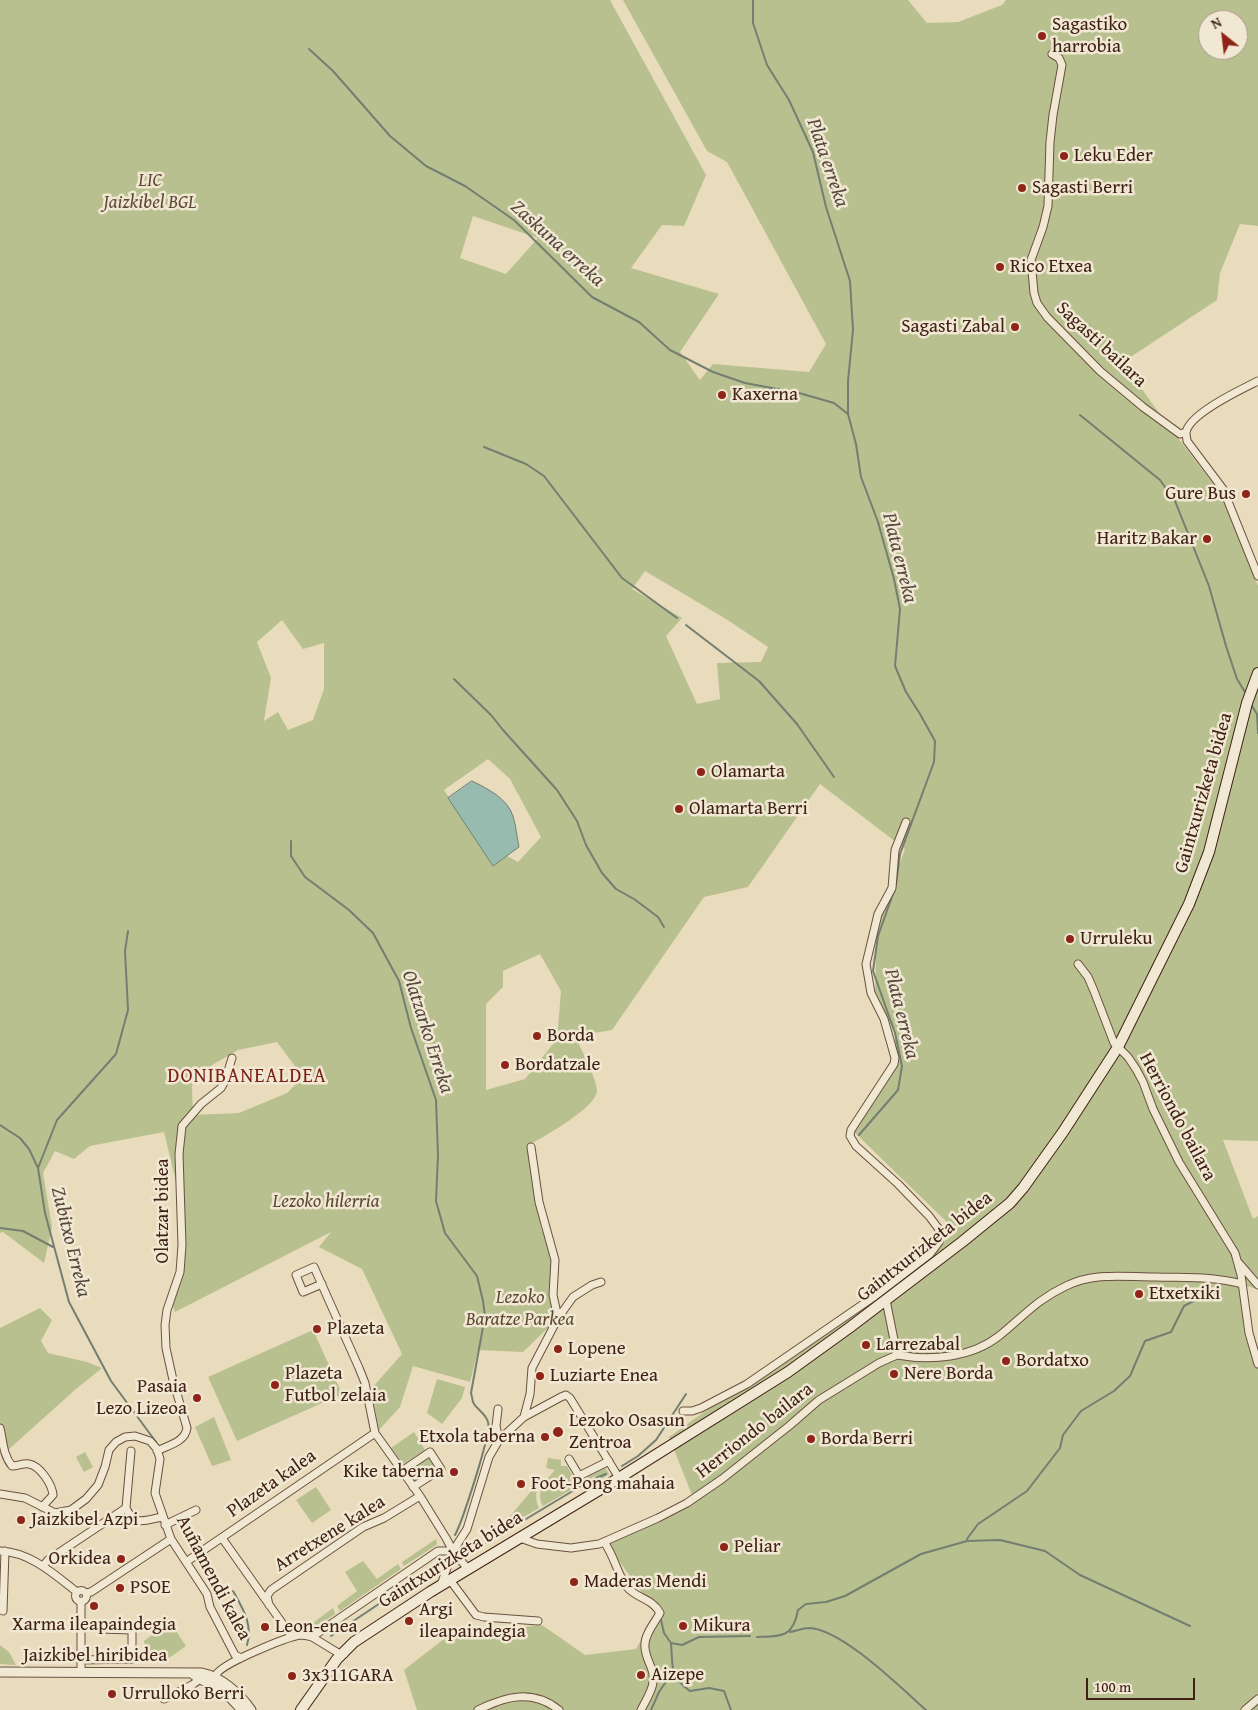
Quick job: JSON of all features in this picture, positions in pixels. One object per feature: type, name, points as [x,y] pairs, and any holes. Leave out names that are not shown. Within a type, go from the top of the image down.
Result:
[{"type":"main road","name":"Gaintxurizketa bidea","points":[[345,1652],[362,1636],[448,1576],[520,1538],[788,1372],[970,1236],[1010,1202],[1023,1188],[1063,1132],[1118,1047],[1189,904],[1210,852],[1247,703],[1258,673]]},
{"type":"main road","points":[[301,1710],[345,1652]]},
{"type":"main road","points":[[308,1710],[345,1652]]},
{"type":"street","name":"Sagasti bailara","points":[[1052,54],[1059,58],[1062,65],[1051,133],[1048,206],[1043,227],[1031,260],[1034,293],[1037,303],[1047,317],[1107,377],[1159,420],[1180,434],[1186,432]]},
{"type":"street","points":[[1258,381],[1233,393],[1201,414],[1189,426],[1186,432],[1187,441],[1223,489],[1258,576]]},
{"type":"street","points":[[683,1411],[701,1408],[748,1384],[874,1296],[930,1254],[939,1242],[940,1234],[938,1228],[930,1216],[898,1184],[864,1155],[850,1136],[851,1130],[894,1064],[895,1058],[884,1019],[871,993],[866,964],[878,914],[892,888],[895,850],[906,822]]},
{"type":"street","name":"Herriondo bailara","points":[[1078,964],[1088,977],[1111,1036],[1136,1070],[1178,1160],[1238,1261],[1248,1326],[1258,1364]]},
{"type":"street","name":"Olatzar bidea","points":[[158,1451],[182,1439],[187,1428],[166,1348],[165,1325],[167,1310],[180,1272],[182,1245],[179,1154],[182,1126],[201,1104],[221,1088],[232,1058]]},
{"type":"street","points":[[531,1147],[539,1202],[555,1260],[553,1295],[558,1318]]},
{"type":"street","points":[[1238,1261],[1258,1285]]},
{"type":"street","name":"Herriondo bailara","points":[[520,1538],[537,1544],[571,1548],[604,1542],[658,1518],[687,1503],[754,1455],[819,1400],[879,1363],[897,1356],[923,1358],[949,1356],[981,1348],[998,1338],[1043,1298],[1068,1285],[1096,1276],[1202,1276],[1242,1284]]},
{"type":"street","points":[[524,1418],[530,1394],[532,1368],[558,1318],[573,1297],[592,1285],[601,1282]]},
{"type":"street","points":[[322,1284],[362,1375],[375,1432],[420,1496],[453,1551],[466,1566]]},
{"type":"street","points":[[886,1300],[897,1356]]},
{"type":"street","points":[[538,1621],[484,1618],[476,1615],[448,1576],[453,1551],[467,1529],[489,1457],[499,1440],[524,1418],[563,1396],[568,1396],[619,1478]]},
{"type":"street","points":[[498,1409],[496,1426],[499,1440]]},
{"type":"street","points":[[0,1428],[4,1453],[12,1466],[30,1464],[35,1467],[52,1490],[53,1495],[42,1507]]},
{"type":"street","name":"Plazeta kalea","points":[[186,1562],[375,1432]]},
{"type":"street","points":[[0,1494],[25,1498],[55,1512],[71,1510],[91,1495],[101,1479],[109,1450],[120,1439],[130,1436],[141,1437],[150,1441],[158,1451]]},
{"type":"street","points":[[131,1451],[126,1508],[132,1519],[136,1521],[162,1517]]},
{"type":"street","name":"Auñamendi kalea","points":[[158,1451],[160,1464],[155,1483],[155,1493],[162,1517],[171,1539],[207,1594],[210,1607],[235,1655],[241,1658]]},
{"type":"street","points":[[402,1471],[430,1452],[441,1469],[413,1488]]},
{"type":"street","points":[[569,1459],[578,1474],[581,1475],[609,1460]]},
{"type":"street","name":"Arretxene kalea","points":[[269,1604],[267,1596],[271,1590],[363,1527],[384,1518],[420,1496]]},
{"type":"street","points":[[43,1566],[48,1560],[126,1508]]},
{"type":"street","points":[[165,1524],[196,1510]]},
{"type":"street","name":"Arretxene kalea","points":[[222,1538],[292,1637]]},
{"type":"street","points":[[77,1592],[82,1590],[86,1593],[91,1592],[171,1539]]},
{"type":"street","points":[[604,1542],[627,1586],[634,1593],[656,1606],[660,1613],[646,1638],[644,1646],[653,1672],[654,1684],[641,1710]]},
{"type":"street","points":[[3,1611],[2,1551],[22,1556],[43,1566],[77,1592]]},
{"type":"street","points":[[312,1636],[438,1551],[453,1551]]},
{"type":"street","points":[[448,1576],[455,1560],[466,1566]]},
{"type":"street","points":[[77,1592],[76,1599],[81,1601]]},
{"type":"street","points":[[81,1601],[86,1598],[86,1593]]},
{"type":"street","points":[[80,1672],[81,1601]]},
{"type":"street","name":"Jaizkibel hiribidea","points":[[81,1660],[132,1659],[132,1630],[99,1630]]},
{"type":"street","points":[[219,1679],[216,1674],[217,1671],[241,1658],[301,1635],[312,1636],[345,1652]]},
{"type":"street","name":"Jaizkibel hiribidea","points":[[0,1672],[189,1672],[207,1674],[219,1679],[236,1692],[251,1710]]},
{"type":"street","name":"Jaizkibel hiribidea","points":[[189,1672],[227,1694],[242,1710]]},
{"type":"street","points":[[164,1699],[192,1686],[201,1678],[219,1679]]},
{"type":"street","points":[[478,1710],[506,1698],[524,1696],[543,1700],[559,1710]]},
{"type":"street","points":[[1245,1710],[1258,1699]]},
{"type":"green space","points":[[0,0],[610,0],[706,175],[684,226],[662,225],[631,268],[719,294],[680,352],[700,380],[713,364],[809,372],[826,344],[727,162],[707,151],[623,0],[908,0],[927,23],[958,22],[1002,5],[1006,0],[1258,0],[1258,226],[1240,224],[1220,273],[1217,300],[1123,362],[1220,493],[1258,586],[1258,1141],[1223,1140],[1253,1219],[1258,1216],[1258,1289],[1246,1286],[1251,1343],[1258,1358],[1258,1710],[417,1710],[404,1670],[449,1635],[542,1625],[585,1655],[636,1649],[656,1613],[605,1541],[694,1500],[669,1437],[957,1232],[851,1129],[895,1064],[895,1033],[875,992],[877,928],[905,849],[820,784],[748,887],[704,897],[612,1030],[575,1036],[596,1084],[595,1097],[589,1105],[569,1121],[529,1145],[542,1220],[540,1223],[542,1231],[546,1233],[552,1258],[552,1295],[555,1321],[523,1352],[478,1350],[470,1382],[413,1366],[400,1407],[379,1430],[371,1389],[402,1354],[362,1269],[319,1247],[331,1232],[175,1312],[172,1304],[178,1272],[180,1198],[164,1132],[90,1146],[74,1159],[55,1151],[43,1173],[52,1227],[44,1263],[3,1232],[0,1233]],"holes":[[[473,216],[538,238],[506,274],[460,258]],[[645,571],[726,619],[768,647],[761,662],[717,663],[720,699],[697,704],[666,636],[682,618],[632,589]],[[282,620],[303,649],[324,643],[324,689],[313,720],[288,730],[278,712],[264,721],[271,678],[257,642]],[[488,759],[510,779],[541,837],[518,862],[507,856],[493,866],[444,790]],[[540,954],[561,991],[557,1039],[525,1079],[486,1090],[486,1004],[503,987],[503,971]],[[277,1042],[303,1077],[287,1093],[239,1113],[193,1115],[192,1086],[212,1065],[238,1050]]]},
{"type":"green space","points":[[40,1308],[52,1320],[41,1341],[48,1353],[87,1362],[102,1368],[8,1450],[0,1451],[0,1328]]},
{"type":"green space","name":"Plazeta Futbol zelaia","points":[[313,1330],[342,1394],[237,1441],[208,1377]]},
{"type":"green space","points":[[437,1379],[465,1387],[462,1398],[442,1424],[427,1413]]},
{"type":"green space","points":[[214,1417],[231,1460],[212,1466],[195,1427]]},
{"type":"green space","points":[[414,1432],[425,1450],[403,1464],[391,1448]]},
{"type":"green space","points":[[85,1452],[93,1467],[84,1472],[76,1457]]},
{"type":"green space","points":[[429,1454],[439,1468],[416,1485],[406,1470]]},
{"type":"green space","points":[[548,1458],[561,1460],[561,1466],[567,1466],[576,1482],[605,1467],[609,1474],[599,1481],[595,1476],[543,1506],[540,1496],[542,1487],[555,1470],[546,1468]]},
{"type":"green space","points":[[542,1478],[536,1493],[539,1508],[496,1533]]},
{"type":"green space","points":[[316,1487],[331,1510],[312,1523],[296,1500]]},
{"type":"green space","points":[[436,1539],[437,1544],[435,1546],[404,1566],[402,1562]]},
{"type":"green space","points":[[363,1561],[377,1579],[398,1564],[401,1569],[340,1611],[337,1606],[357,1591],[345,1572]]},
{"type":"green space","points":[[333,1608],[335,1614],[315,1627],[305,1629]]},
{"type":"green space","points":[[168,1619],[186,1646],[166,1660],[148,1662],[144,1641],[156,1632],[153,1629]]},
{"type":"green space","points":[[0,1645],[9,1652],[16,1665],[0,1664]]},
{"type":"water","points":[[472,781],[502,799],[514,820],[519,847],[493,866],[448,798]]},
{"type":"waterway","name":"Plata erreka","points":[[753,0],[753,23],[767,65],[789,100],[813,152],[826,207],[850,281],[853,330],[848,381],[848,414],[856,444],[861,477],[878,522],[894,579],[900,609],[895,666],[906,692],[935,741],[934,762],[900,854],[896,884]]},
{"type":"waterway","name":"Zaskuna erreka","points":[[309,49],[333,71],[390,136],[426,166],[465,186],[514,220],[592,297],[639,322],[670,350],[713,372],[745,383],[799,393],[834,403],[848,414]]},
{"type":"waterway","points":[[1080,415],[1160,480],[1175,501],[1209,586],[1237,679],[1245,692]]},
{"type":"waterway","points":[[484,447],[526,464],[544,476],[622,578],[677,618]]},
{"type":"waterway","points":[[686,625],[759,681],[797,724],[834,777]]},
{"type":"waterway","points":[[454,679],[491,715],[557,790],[577,821],[586,845],[602,873],[616,889],[634,899],[658,917],[664,927]]},
{"type":"waterway","points":[[1252,706],[1257,714],[1258,733]]},
{"type":"waterway","name":"Olatzarko Erreka","points":[[291,841],[291,856],[305,877],[349,910],[373,933],[399,981],[411,1028],[436,1100],[438,1155],[436,1201],[445,1233],[477,1276],[485,1316],[471,1393],[474,1404],[487,1419],[488,1429],[476,1477],[455,1535]]},
{"type":"waterway","name":"Plata erreka","points":[[859,1135],[898,1090],[902,1066],[895,1033],[873,971],[878,936],[894,891]]},
{"type":"waterway","points":[[38,1168],[57,1120],[116,1054],[128,1010],[125,951],[128,931]]},
{"type":"waterway","name":"Zubitxo Erreka","points":[[0,1125],[20,1138],[29,1149],[38,1168],[45,1213],[69,1302],[111,1381],[156,1442]]},
{"type":"waterway","points":[[0,1228],[23,1231],[53,1247]]},
{"type":"waterway","points":[[967,1539],[978,1524],[1027,1491],[1060,1448],[1063,1435],[1081,1411],[1114,1391],[1130,1376],[1145,1341],[1171,1332],[1184,1306],[1201,1297],[1219,1295]]},
{"type":"waterway","points":[[622,1466],[638,1456],[656,1440],[686,1394]]},
{"type":"waterway","points":[[486,1543],[591,1480],[606,1474]]},
{"type":"waterway","points":[[757,1637],[785,1634],[793,1626],[798,1610],[806,1604],[826,1602],[845,1596],[921,1554],[967,1541],[1000,1540],[1045,1551],[1080,1575],[1190,1626]]},
{"type":"waterway","name":"Zubitxo Erreka","points":[[331,1636],[437,1565]]},
{"type":"waterway","name":"Zubitxo Erreka","points":[[233,1591],[248,1623],[249,1637],[247,1645]]},
{"type":"waterway","points":[[661,1620],[664,1633],[671,1643],[682,1645],[699,1637],[750,1636]]},
{"type":"waterway","points":[[790,1632],[809,1628],[838,1638],[870,1661],[926,1710]]},
{"type":"waterway","points":[[671,1643],[672,1665],[678,1681],[690,1691],[709,1688],[724,1691],[731,1710]]},
{"type":"waterway","points":[[651,1710],[659,1692],[672,1673]]},
{"type":"place","name":"Sagastiko harrobia","points":[[1042,36]]},
{"type":"place","name":"Leku Eder","points":[[1064,156]]},
{"type":"place","name":"Sagasti Berri","points":[[1022,188]]},
{"type":"place","name":"Rico Etxea","points":[[1000,267]]},
{"type":"place","name":"Sagasti Zabal","points":[[1015,327]]},
{"type":"place","name":"Kaxerna","points":[[722,395]]},
{"type":"place","name":"Gure Bus","points":[[1246,494]]},
{"type":"place","name":"Haritz Bakar","points":[[1207,539]]},
{"type":"place","name":"Olamarta","points":[[701,772]]},
{"type":"place","name":"Olamarta Berri","points":[[679,809]]},
{"type":"place","name":"Urruleku","points":[[1070,939]]},
{"type":"place","name":"Borda","points":[[537,1036]]},
{"type":"place","name":"Bordatzale","points":[[505,1065]]},
{"type":"place","name":"Etxetxiki","points":[[1139,1294]]},
{"type":"place","name":"Plazeta","points":[[317,1329]]},
{"type":"place","name":"Larrezabal","points":[[866,1345]]},
{"type":"place","name":"Lopene","points":[[558,1349]]},
{"type":"place","name":"Bordatxo","points":[[1006,1361]]},
{"type":"place","name":"Nere Borda","points":[[894,1374]]},
{"type":"place","name":"Luziarte Enea","points":[[540,1376]]},
{"type":"place","name":"Plazeta Futbol zelaia","points":[[275,1385]]},
{"type":"place","name":"Pasaia Lezo Lizeoa","points":[[197,1398]]},
{"type":"place","name":"Lezoko Osasun Zentroa","points":[[558,1432]]},
{"type":"place","name":"Etxola taberna","points":[[545,1437]]},
{"type":"place","name":"Borda Berri","points":[[811,1439]]},
{"type":"place","name":"Kike taberna","points":[[454,1472]]},
{"type":"place","name":"Foot-Pong mahaia","points":[[521,1484]]},
{"type":"place","name":"Jaizkibel Azpi","points":[[21,1520]]},
{"type":"place","name":"Peliar","points":[[724,1547]]},
{"type":"place","name":"Orkidea","points":[[121,1559]]},
{"type":"place","name":"Maderas Mendi","points":[[574,1582]]},
{"type":"place","name":"PSOE","points":[[120,1588]]},
{"type":"place","name":"Xarma ileapaindegia","points":[[94,1606]]},
{"type":"place","name":"Argi ileapaindegia","points":[[409,1621]]},
{"type":"place","name":"Mikura","points":[[683,1626]]},
{"type":"place","name":"Leon-enea","points":[[265,1627]]},
{"type":"place","name":"Aizepe","points":[[641,1675]]},
{"type":"place","name":"3x311GARA","points":[[292,1676]]},
{"type":"place","name":"Urrulloko Berri","points":[[112,1694]]},
{"type":"district","name":"DONIBANEALDEA","points":[[247,1077]]},
{"type":"park label","name":"LIC Jaizkibel BGL","points":[[150,192]]},
{"type":"park label","name":"Lezoko hilerria","points":[[326,1202]]},
{"type":"park label","name":"Lezoko Baratze Parkea","points":[[520,1309]]}]
